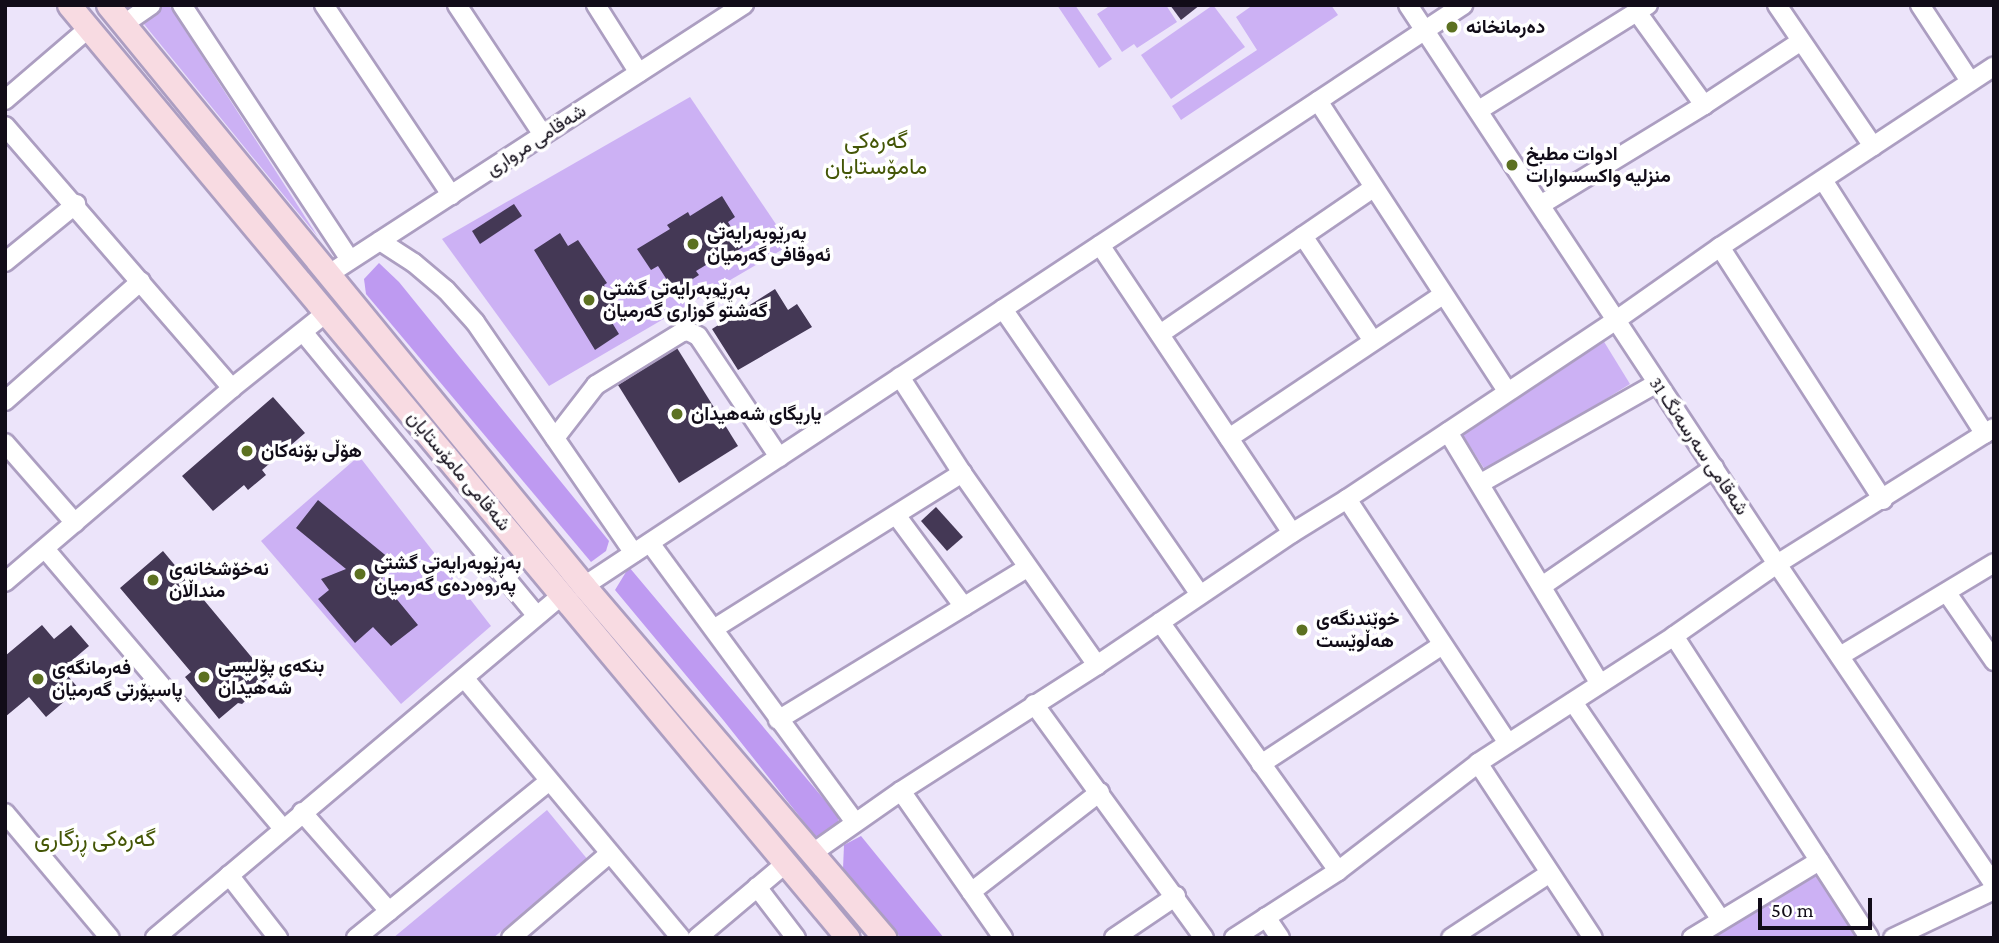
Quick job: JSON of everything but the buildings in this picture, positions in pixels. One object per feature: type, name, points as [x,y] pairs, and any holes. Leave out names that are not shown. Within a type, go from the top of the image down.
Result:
[{"type":"main road","name":"شەقامی مامۆستایان","points":[[69,5],[848,938]]},
{"type":"main road","name":"شەقامی مامۆستایان","points":[[108,5],[584,586],[885,938]]},
{"type":"main road","points":[[422,427],[434,425],[443,411]]},
{"type":"main road","points":[[460,472],[463,461],[479,455]]},
{"type":"street","points":[[182,5],[350,260]]},
{"type":"street","points":[[324,5],[451,195]]},
{"type":"street","points":[[457,5],[543,135]]},
{"type":"street","points":[[596,5],[639,73]]},
{"type":"street","name":"شەقامی مرواری","points":[[329,274],[744,5]]},
{"type":"street","name":"شەقامی سەرسەنگ 31","points":[[1408,5],[1542,204],[1615,321],[1994,884]]},
{"type":"street","points":[[584,586],[1463,5]]},
{"type":"street","points":[[1777,5],[1873,146]]},
{"type":"street","points":[[1920,5],[1969,82]]},
{"type":"street","points":[[124,24],[147,6]]},
{"type":"street","points":[[1479,110],[1642,9],[1704,105]]},
{"type":"street","points":[[5,100],[89,29]]},
{"type":"street","points":[[1542,204],[1704,105],[1801,41]]},
{"type":"street","points":[[814,852],[901,791],[1097,665],[1994,66]]},
{"type":"street","points":[[1318,101],[1507,391]]},
{"type":"street","points":[[5,126],[76,204],[232,388]]},
{"type":"street","points":[[1234,938],[1338,871],[1478,763],[1674,636],[1777,564],[1883,500],[1989,431],[1823,180]]},
{"type":"street","points":[[1160,334],[1373,188]]},
{"type":"street","points":[[5,262],[76,204]]},
{"type":"street","points":[[1303,236],[1373,341]]},
{"type":"street","points":[[380,241],[436,281],[475,322],[634,553]]},
{"type":"street","points":[[1100,245],[1292,533]]},
{"type":"street","points":[[1720,247],[1883,500]]},
{"type":"street","points":[[5,401],[141,281]]},
{"type":"street","points":[[1229,438],[1443,295]]},
{"type":"street","points":[[1003,309],[1200,595]]},
{"type":"street","points":[[5,582],[46,550],[232,388],[326,313]]},
{"type":"street","points":[[555,438],[596,385],[682,332],[688,331],[698,336],[779,457]]},
{"type":"street","points":[[303,332],[536,615]]},
{"type":"street","points":[[900,377],[962,474],[1097,665]]},
{"type":"street","points":[[1481,483],[1657,383]]},
{"type":"street","points":[[1448,432],[1600,684]]},
{"type":"street","points":[[5,443],[75,523]]},
{"type":"street","points":[[1542,586],[1714,468]]},
{"type":"street","points":[[715,628],[962,474]]},
{"type":"street","points":[[1347,499],[1508,743]]},
{"type":"street","points":[[896,515],[964,607]]},
{"type":"street","points":[[650,543],[855,822]]},
{"type":"street","points":[[46,550],[283,828]]},
{"type":"street","points":[[1840,656],[1994,563]]},
{"type":"street","points":[[778,720],[1027,568]]},
{"type":"street","points":[[1947,593],[1994,661]]},
{"type":"street","points":[[155,938],[562,595]]},
{"type":"street","points":[[1160,622],[1338,871]]},
{"type":"street","points":[[1674,636],[1869,938]]},
{"type":"street","points":[[1261,764],[1442,645]]},
{"type":"street","points":[[465,679],[681,938]]},
{"type":"street","points":[[1573,702],[1721,920]]},
{"type":"street","points":[[1034,704],[1204,938]]},
{"type":"street","points":[[1478,763],[1593,938]]},
{"type":"street","points":[[356,938],[549,781]]},
{"type":"street","points":[[901,791],[1003,938]]},
{"type":"street","points":[[971,892],[1100,792]]},
{"type":"street","points":[[302,812],[389,911]]},
{"type":"street","points":[[5,813],[110,938]]},
{"type":"street","points":[[512,938],[610,853]]},
{"type":"street","points":[[1976,861],[1994,853]]},
{"type":"street","points":[[1692,938],[1819,861]]},
{"type":"street","points":[[697,938],[786,863]]},
{"type":"street","points":[[1451,938],[1550,873]]},
{"type":"street","points":[[229,875],[278,938]]},
{"type":"street","points":[[757,887],[796,938]]},
{"type":"street","points":[[1893,938],[1994,890]]},
{"type":"street","points":[[1114,938],[1176,896]]},
{"type":"street","points":[[1266,917],[1280,938]]},
{"type":"shaded area","points":[[159,5],[169,5],[318,237],[139,18]]},
{"type":"shaded area","points":[[1057,5],[1075,5],[1112,59],[1099,68]]},
{"type":"shaded area","points":[[1111,5],[1166,5],[1177,22],[1137,48],[1134,44],[1122,52],[1097,14]]},
{"type":"shaded area","points":[[1213,5],[1245,47],[1171,99],[1141,55]]},
{"type":"shaded area","points":[[1253,5],[1331,5],[1338,15],[1181,120],[1172,106],[1257,50],[1236,17]]},
{"type":"shaded area","points":[[690,97],[790,245],[549,386],[442,239]]},
{"type":"shaded area","points":[[379,263],[399,282],[609,541],[606,551],[591,562],[366,294],[364,279]]},
{"type":"shaded area","points":[[1603,340],[1630,384],[1487,473],[1459,429]]},
{"type":"shaded area","points":[[359,456],[491,626],[401,704],[261,541]]},
{"type":"shaded area","points":[[629,567],[838,816],[839,824],[821,837],[815,836],[615,590]]},
{"type":"shaded area","points":[[547,810],[588,860],[493,938],[393,938]]},
{"type":"shaded area","points":[[861,836],[944,938],[901,938],[843,869],[844,845]]},
{"type":"shaded area","points":[[1815,874],[1858,938],[1713,938]]},
{"type":"place","name":"دەرمانخانە","points":[[1452,27]]},
{"type":"place","name":"ادوات مطبخ منزليه واكسسوارات","points":[[1512,165]]},
{"type":"place","name":"بەڕێوبەرایەتی ئەوقافی گەرمیان","points":[[693,244]]},
{"type":"place","name":"بەڕێوبەرایەتی گشتی گەشتو گوزاری گەرمیان","points":[[589,300]]},
{"type":"place","name":"یاریگای شەهیدان","points":[[677,414]]},
{"type":"place","name":"هۆڵی بۆنەکان","points":[[247,451]]},
{"type":"place","name":"بەڕێوبەرایەتی گشتی پەروەردەی گەرمیان","points":[[360,574]]},
{"type":"place","name":"نەخۆشخانەی منداڵان","points":[[153,580]]},
{"type":"place","name":"خوێندنگەی هەڵوێست","points":[[1302,630]]},
{"type":"place","name":"بنکەی پۆلیسی شەهیدان","points":[[204,677]]},
{"type":"place","name":"فەرمانگەی پاسپۆرتی گەرمیان","points":[[38,679]]},
{"type":"district","name":"گەرەکی مامۆستایان","points":[[876,153]]},
{"type":"district","name":"گەرەکی ڕزگاری","points":[[95,838]]}]
